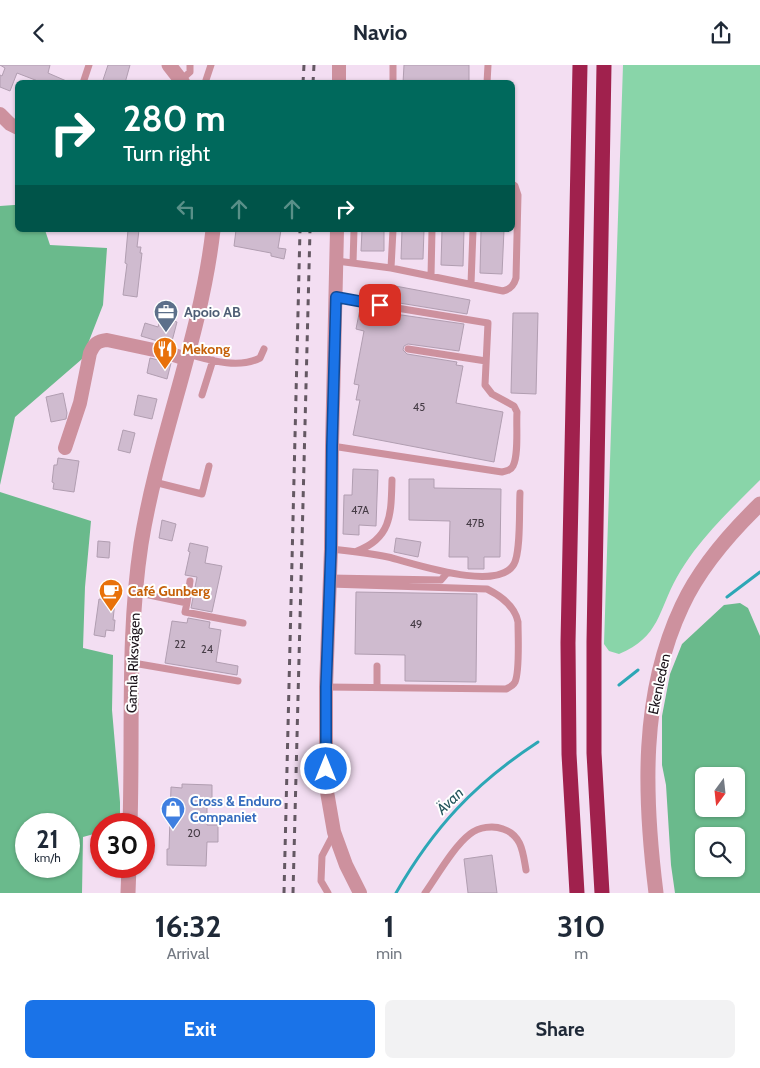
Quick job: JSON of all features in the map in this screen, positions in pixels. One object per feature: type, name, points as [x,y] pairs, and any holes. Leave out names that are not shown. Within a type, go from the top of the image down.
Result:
[{"type":"highway","points":[[577,893],[569,754],[568,643],[580,65]]},
{"type":"highway","points":[[602,893],[594,753],[594,642],[604,65]]},
{"type":"street","points":[[169,65],[181,80]]},
{"type":"street","points":[[339,65],[339,80]]},
{"type":"street","points":[[0,114],[10,124],[15,126]]},
{"type":"street","name":"Gamla Riksvägen","points":[[130,813],[135,592],[141,544],[153,482],[187,356],[209,259],[213,232]]},
{"type":"street","points":[[337,232],[331,549],[326,687],[326,786],[334,832],[346,865],[360,893]]},
{"type":"street","points":[[65,448],[80,403],[90,353],[98,341],[107,340],[187,356]]},
{"type":"street","name":"Ekenleden","points":[[656,893],[648,807],[647,758],[656,684],[663,657],[682,604],[697,579],[725,541],[760,504]]},
{"type":"street","points":[[128,893],[129,878]]},
{"type":"lane","points":[[85,80],[88,65]]},
{"type":"lane","points":[[183,80],[190,72],[190,65]]},
{"type":"lane","points":[[206,80],[210,65]]},
{"type":"lane","points":[[393,65],[393,80]]},
{"type":"lane","points":[[487,80],[488,65]]},
{"type":"lane","points":[[337,261],[391,268],[503,291],[514,285],[516,278],[518,195],[515,186]]},
{"type":"lane","points":[[353,263],[354,232]]},
{"type":"lane","points":[[391,268],[393,232]]},
{"type":"lane","points":[[431,276],[432,232]]},
{"type":"lane","points":[[471,284],[473,232]]},
{"type":"lane","points":[[332,446],[502,472],[509,471],[513,466],[515,456],[517,412],[514,406],[492,394],[486,385],[488,323],[336,297]]},
{"type":"lane","points":[[187,356],[238,362],[256,360],[260,358],[264,349]]},
{"type":"lane","points":[[408,349],[486,361]]},
{"type":"lane","points":[[202,395],[213,360]]},
{"type":"lane","points":[[256,360],[258,368]]},
{"type":"lane","points":[[153,482],[202,494],[209,466]]},
{"type":"lane","points":[[356,551],[370,546],[386,528],[392,508],[392,480]]},
{"type":"lane","points":[[331,549],[356,551],[386,557],[447,573],[493,576],[507,572],[512,568],[517,557],[520,493]]},
{"type":"lane","points":[[330,581],[441,581],[447,573]]},
{"type":"lane","points":[[190,581],[185,612],[243,623]]},
{"type":"lane","points":[[326,687],[506,689],[512,687],[516,681],[517,671],[517,615],[498,594],[487,589],[330,581]]},
{"type":"lane","points":[[135,592],[187,603]]},
{"type":"lane","points":[[133,663],[238,681]]},
{"type":"lane","points":[[377,666],[377,687]]},
{"type":"lane","points":[[424,893],[460,843],[471,833],[486,827],[510,831],[516,837],[522,847],[526,870]]},
{"type":"lane","points":[[328,893],[320,881],[322,856],[334,832]]},
{"type":"green space","points":[[623,65],[760,65],[760,480],[718,523],[692,554],[677,577],[656,622],[643,640],[619,654],[609,651],[604,644]]},
{"type":"green space","points":[[15,205],[15,232],[46,232],[50,245],[107,248],[103,305],[82,359],[15,417],[0,485],[0,206]]},
{"type":"green space","points":[[0,492],[91,521],[85,587],[83,648],[113,655],[112,710],[120,813],[90,813],[90,835],[83,837],[82,893],[0,893]]},
{"type":"green space","points":[[740,603],[748,608],[760,636],[760,893],[675,893],[671,865],[666,785],[662,765],[662,716],[670,674],[682,644],[724,605]]},
{"type":"building","points":[[0,65],[50,65],[48,73],[64,80],[35,80],[17,73],[10,91],[0,87],[0,75],[2,76],[5,68]]},
{"type":"building","points":[[108,65],[130,65],[126,80],[103,80]]},
{"type":"building","points":[[404,65],[469,65],[469,80],[403,80]]},
{"type":"building","points":[[128,232],[139,232],[137,247],[141,247],[140,253],[142,253],[137,297],[123,295],[127,264],[125,263]]},
{"type":"building","points":[[236,232],[281,232],[278,248],[286,249],[284,259],[271,256],[271,253],[234,246]]},
{"type":"building","points":[[362,232],[384,232],[384,251],[361,251]]},
{"type":"building","points":[[402,232],[424,232],[423,259],[401,259]]},
{"type":"building","points":[[442,232],[464,232],[463,266],[441,265]]},
{"type":"building","points":[[481,232],[504,232],[502,274],[480,273]]},
{"type":"building","points":[[390,285],[470,300],[467,314],[387,301]]},
{"type":"building","points":[[360,309],[464,324],[459,351],[408,344],[404,346],[403,350],[407,354],[457,362],[456,365],[463,366],[456,403],[503,412],[494,462],[353,435],[360,400],[356,400],[359,385],[354,384],[364,331],[356,329]]},
{"type":"building","points":[[513,313],[538,313],[536,394],[511,393]]},
{"type":"building","points":[[161,317],[177,322],[171,345],[141,336],[145,323],[158,327]]},
{"type":"building","points":[[150,358],[171,363],[167,379],[147,373]]},
{"type":"building","points":[[63,393],[67,413],[66,419],[51,422],[46,397]]},
{"type":"building","points":[[138,395],[157,399],[152,419],[134,415]]},
{"type":"building","points":[[123,430],[135,433],[130,453],[118,450]]},
{"type":"building","points":[[58,458],[79,461],[74,492],[53,489],[54,465],[57,465]]},
{"type":"building","points":[[353,469],[378,470],[376,526],[359,525],[359,535],[343,534],[344,495],[352,495]]},
{"type":"building","points":[[409,479],[434,479],[434,488],[501,489],[500,557],[484,557],[484,569],[468,569],[468,557],[449,557],[450,521],[409,520]]},
{"type":"building","points":[[162,520],[176,524],[172,541],[159,538]]},
{"type":"building","points":[[396,538],[421,542],[418,557],[394,552]]},
{"type":"building","points":[[98,541],[110,542],[109,558],[97,557]]},
{"type":"building","points":[[190,543],[208,547],[205,563],[222,566],[212,612],[191,608],[197,577],[185,575]]},
{"type":"building","points":[[356,592],[477,594],[476,682],[405,681],[405,655],[355,654]]},
{"type":"building","points":[[99,599],[115,601],[114,631],[106,630],[105,637],[94,635]]},
{"type":"building","points":[[188,618],[210,622],[209,628],[221,630],[216,662],[238,666],[237,675],[165,663],[172,621],[187,623]]},
{"type":"building","points":[[182,784],[212,785],[212,805],[207,805],[207,825],[218,825],[218,842],[207,842],[206,866],[167,865],[171,787],[182,788]]},
{"type":"building","points":[[492,855],[497,893],[468,893],[464,859]]},
{"type":"waterway","name":"Ävan","points":[[727,597],[760,572]]},
{"type":"waterway","name":"Ävan","points":[[619,685],[638,670]]},
{"type":"waterway","name":"Ävan","points":[[396,893],[425,847],[457,809],[494,774],[538,742]]},
{"type":"railway","points":[[303,80],[304,65]]},
{"type":"railway","points":[[313,80],[314,65]]},
{"type":"railway","points":[[284,893],[300,232]]},
{"type":"railway","points":[[293,893],[310,232]]},
{"type":"place","name":"Apoio AB","points":[[166,333]]},
{"type":"place","name":"Mekong","points":[[165,370]]},
{"type":"place","name":"Café Gunberg","points":[[111,612]]},
{"type":"place","name":"Cross & Enduro Companiet","points":[[173,830]]},
{"type":"route","points":[[326,769],[326,687],[329,637],[336,297],[380,305]]}]
